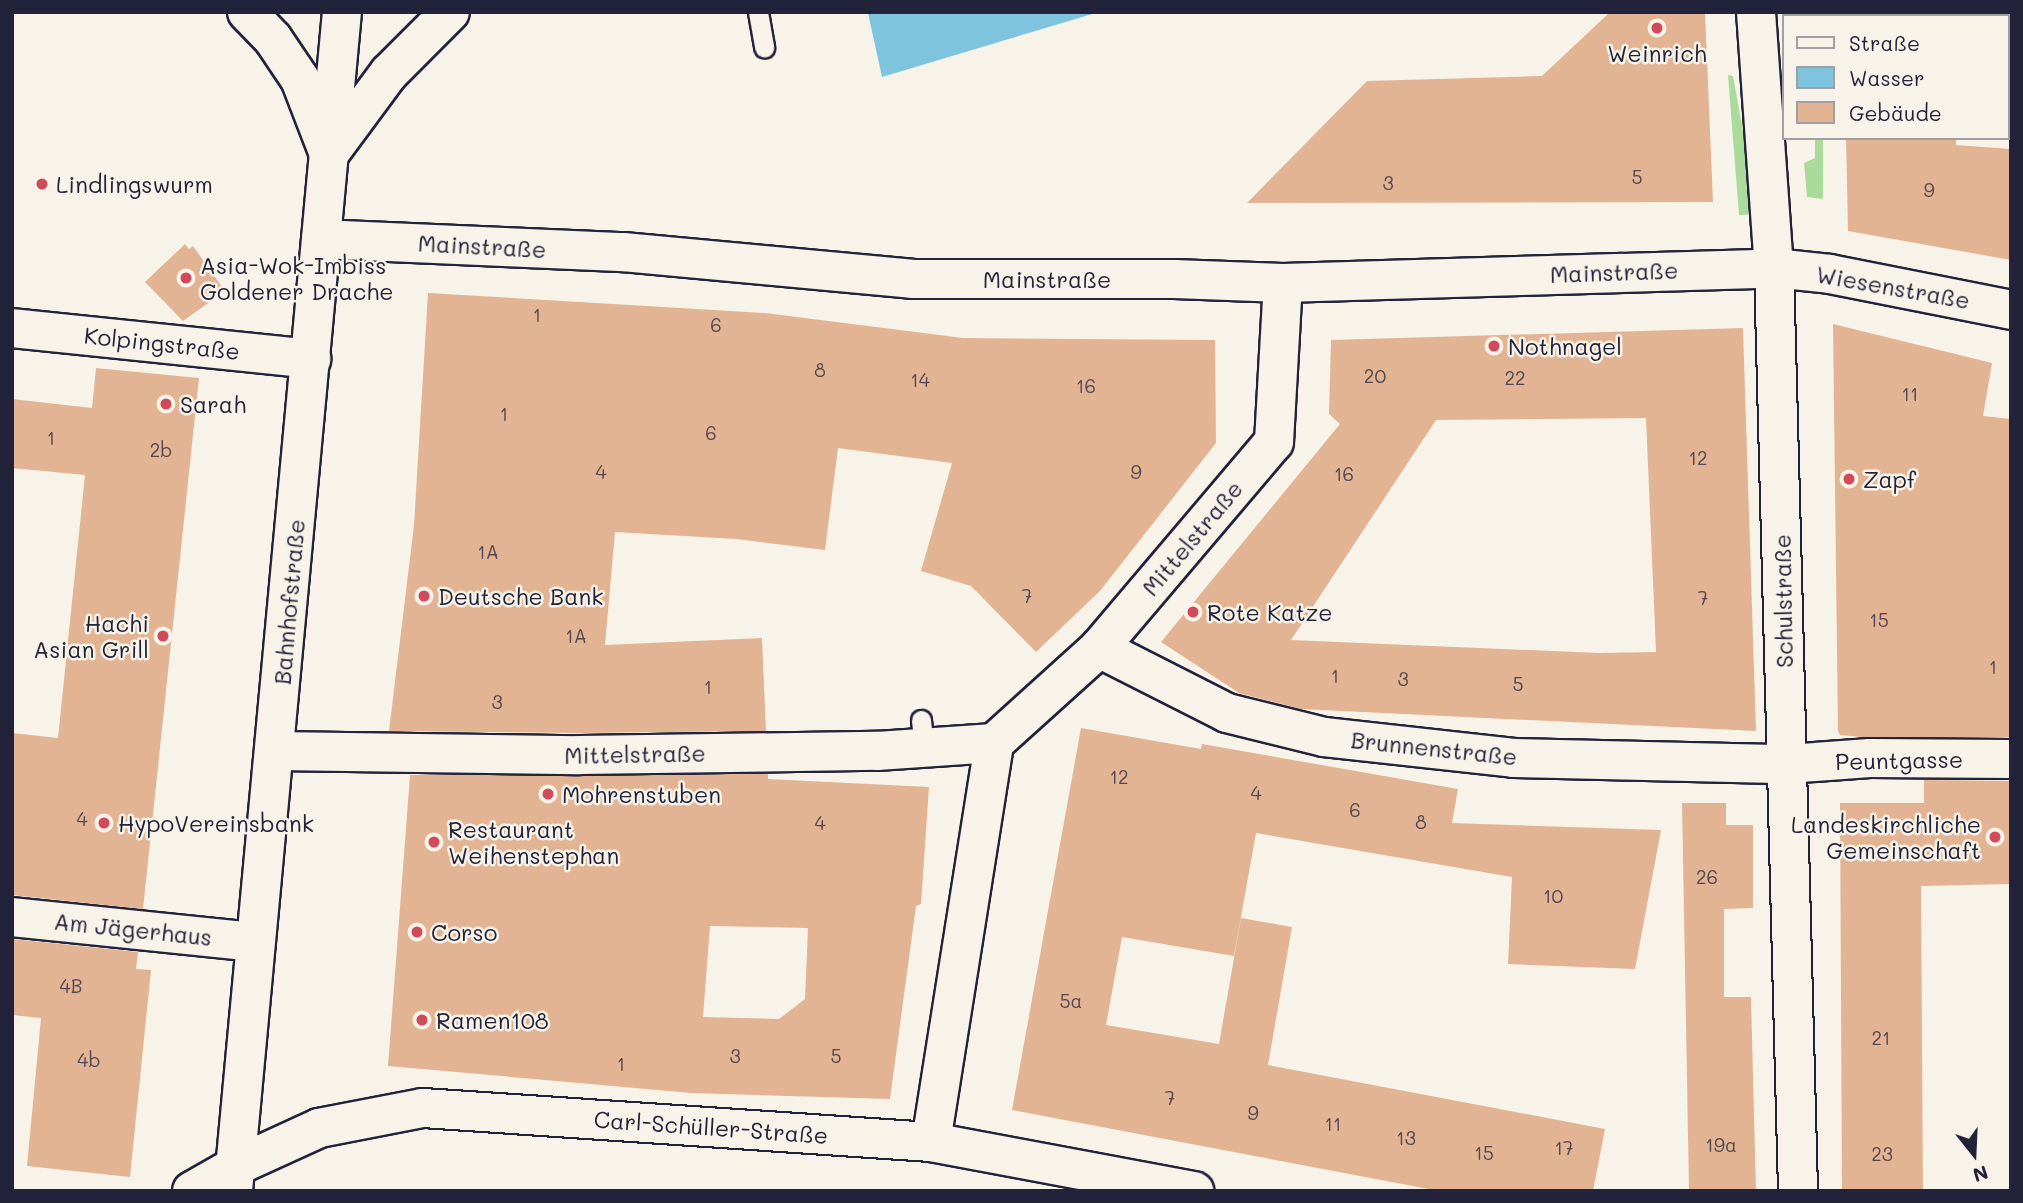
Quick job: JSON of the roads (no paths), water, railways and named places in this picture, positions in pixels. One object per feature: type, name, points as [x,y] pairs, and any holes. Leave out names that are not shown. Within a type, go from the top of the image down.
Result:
[{"type":"street","points":[[247,12],[273,39],[300,79],[329,154]]},
{"type":"street","name":"Bahnhofstraße","points":[[233,1179],[342,12]]},
{"type":"street","points":[[329,154],[389,73],[450,12]]},
{"type":"street","name":"Schulstraße","points":[[1756,12],[1774,268],[1798,1191]]},
{"type":"street","name":"Mainstraße","points":[[321,239],[623,252],[912,279],[1174,279],[1283,283],[1774,268]]},
{"type":"street","name":"Wiesenstraße","points":[[1774,268],[1830,274],[2011,310]]},
{"type":"street","name":"Mittelstraße","points":[[275,751],[579,755],[877,751],[923,734],[994,743],[1099,648],[1274,442],[1283,283]]},
{"type":"street","name":"Kolpingstraße","points":[[12,328],[311,359]]},
{"type":"street","name":"Brunnenstraße","points":[[1099,648],[1227,713],[1324,737],[1514,758],[1787,764]]},
{"type":"street","points":[[931,1143],[994,743]]},
{"type":"street","name":"Peuntgasse","points":[[1787,764],[1870,758],[2011,759]]},
{"type":"street","name":"Am Jägerhaus","points":[[12,917],[254,942]]},
{"type":"street","name":"Carl-Schüller-Straße","points":[[192,1191],[233,1179],[319,1128],[422,1108],[931,1143],[1194,1191]]},
{"type":"lane","points":[[758,12],[764,47]]},
{"type":"water","points":[[869,12],[1099,12],[882,77],[868,13]]},
{"type":"place","name":"Weinrich","points":[[1657,28]]},
{"type":"place","name":"Lindlingswurm","points":[[42,184]]},
{"type":"place","name":"Asia-Wok-Imbiss Goldener Drache","points":[[186,278]]},
{"type":"place","name":"Nothnagel","points":[[1494,346]]},
{"type":"place","name":"Sarah","points":[[166,404]]},
{"type":"place","name":"Zapf","points":[[1849,479]]},
{"type":"place","name":"Deutsche Bank","points":[[424,596]]},
{"type":"place","name":"Rote Katze","points":[[1193,612]]},
{"type":"place","name":"Hachi Asian Grill","points":[[163,636]]},
{"type":"place","name":"Mohrenstuben","points":[[548,794]]},
{"type":"place","name":"HypoVereinsbank","points":[[104,823]]},
{"type":"place","name":"Landeskirchliche Gemeinschaft","points":[[1995,837]]},
{"type":"place","name":"Restaurant Weihenstephan","points":[[434,842]]},
{"type":"place","name":"Corso","points":[[417,932]]},
{"type":"place","name":"Ramen108","points":[[422,1020]]}]
